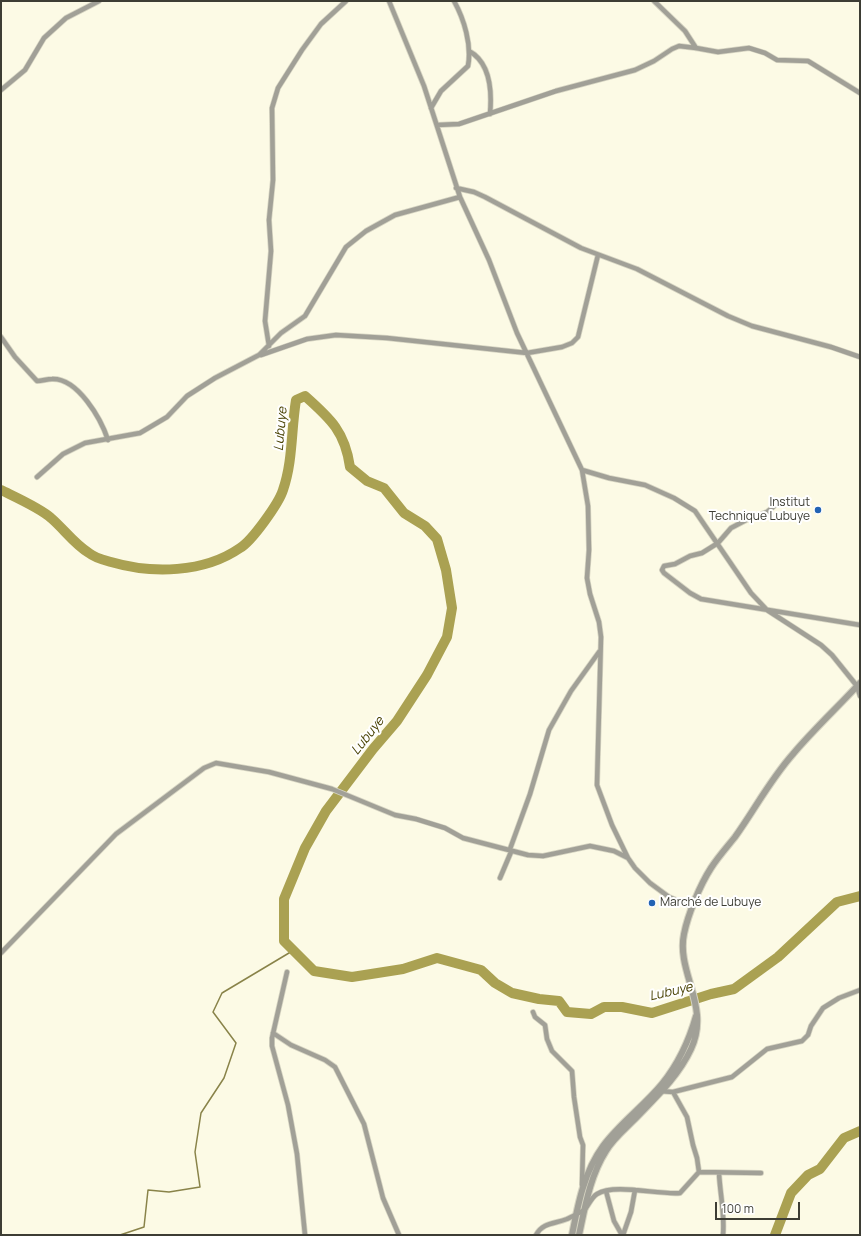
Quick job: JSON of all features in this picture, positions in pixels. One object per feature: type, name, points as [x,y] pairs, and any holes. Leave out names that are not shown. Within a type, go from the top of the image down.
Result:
[{"type":"street","points":[[1,90],[25,70],[44,38],[66,18],[99,1]]},
{"type":"street","points":[[269,346],[265,321],[268,296],[270,251],[269,220],[273,180],[272,108],[278,88],[302,50],[321,24],[346,1]]},
{"type":"street","points":[[389,1],[431,108],[456,188],[489,260],[517,333],[582,470],[588,506],[589,550],[586,578],[599,622],[601,637],[599,652],[600,703],[597,785],[612,825],[628,858],[635,868],[650,883],[669,897],[693,907]]},
{"type":"street","points":[[431,108],[440,91],[468,66],[469,51],[463,20],[454,1]]},
{"type":"street","points":[[654,1],[685,31],[696,48]]},
{"type":"street","points":[[437,125],[459,124],[556,91],[634,70],[654,61],[679,46],[718,52],[749,48],[765,53],[777,60],[808,61],[860,93]]},
{"type":"street","points":[[469,51],[477,55],[485,67],[492,94],[490,114]]},
{"type":"street","points":[[456,188],[474,192],[485,197],[581,248],[637,269],[678,289],[701,303],[752,326],[860,357]]},
{"type":"street","points":[[259,355],[281,333],[305,316],[346,247],[366,231],[395,215],[460,197]]},
{"type":"street","points":[[37,477],[63,454],[85,443],[140,433],[167,418],[187,396],[215,378],[259,355],[307,339],[336,335],[387,338],[527,353],[562,347],[572,343],[578,337],[598,255]]},
{"type":"street","points":[[1,337],[15,357],[37,381],[52,379],[60,380],[79,393],[92,407],[102,423],[108,440]]},
{"type":"street","points":[[582,470],[645,486],[674,498],[695,511],[751,593],[767,610],[821,645],[858,684],[860,696]]},
{"type":"street","points":[[779,502],[767,512],[750,518],[731,528],[718,543],[702,553],[664,566],[662,570],[667,576],[701,599],[860,625]]},
{"type":"street","points":[[500,878],[511,852],[510,849],[530,794],[549,730],[571,691],[599,652]]},
{"type":"street","points":[[579,1235],[597,1167],[606,1150],[659,1091],[686,1044],[697,1011],[683,947],[684,934],[693,907],[711,868],[735,836],[772,779],[798,748],[858,684]]},
{"type":"street","points":[[1,953],[116,834],[204,768],[216,763],[269,772],[332,789],[395,815],[416,819],[445,828],[463,838],[495,846],[511,852],[543,856],[590,846],[614,851],[628,858]]},
{"type":"street","points":[[287,972],[273,1033],[274,1055],[288,1105],[297,1154],[305,1235]]},
{"type":"street","points":[[572,1235],[582,1189],[591,1167],[602,1147],[629,1116],[659,1091],[673,1092],[732,1077],[767,1049],[802,1042],[808,1035],[811,1026],[823,1008],[840,998],[860,990]]},
{"type":"street","points":[[533,1012],[535,1018],[545,1025],[547,1039],[552,1052],[572,1071],[580,1137],[583,1145],[582,1189]]},
{"type":"street","points":[[273,1033],[291,1045],[325,1060],[335,1067],[364,1124],[383,1198],[399,1235]]},
{"type":"street","points":[[673,1092],[687,1117],[699,1172]]},
{"type":"street","points":[[699,1172],[761,1173]]},
{"type":"street","points":[[536,1235],[540,1228],[552,1222],[565,1220],[576,1215],[585,1209],[598,1194],[635,1190],[680,1193],[699,1172]]},
{"type":"street","points":[[719,1173],[720,1199],[725,1220],[723,1235]]},
{"type":"street","points":[[623,1235],[631,1212],[635,1190]]},
{"type":"street","points":[[606,1192],[614,1221],[623,1235]]},
{"type":"waterway","name":"Lubuye","points":[[1,490],[41,510],[91,555],[100,559],[127,566],[143,568],[177,569],[194,567],[226,556],[240,548],[258,530],[276,504],[283,490],[289,468],[296,400],[305,396],[329,419],[335,427],[345,444],[350,467],[367,481],[384,488],[404,513],[425,526],[437,539],[446,570],[452,608],[447,637],[427,675],[397,721],[373,749],[326,811],[305,848],[284,899],[284,941],[314,971],[352,977],[403,969],[437,958],[481,970],[495,983],[512,993],[539,999],[559,1001],[567,1012],[591,1014],[604,1007],[622,1007],[652,1013],[711,994],[734,989],[778,957],[837,902],[860,896]]},
{"type":"waterway","points":[[120,1235],[144,1227],[148,1190],[169,1192],[200,1187],[195,1152],[201,1113],[224,1078],[236,1043],[213,1012],[222,993],[294,950]]},
{"type":"waterway","name":"Lubuye","points":[[775,1235],[791,1193],[808,1175],[820,1169],[844,1138],[860,1131]]},
{"type":"place","name":"Institut Technique Lubuye","points":[[818,510]]},
{"type":"place","name":"Marché de Lubuye","points":[[652,903]]}]
